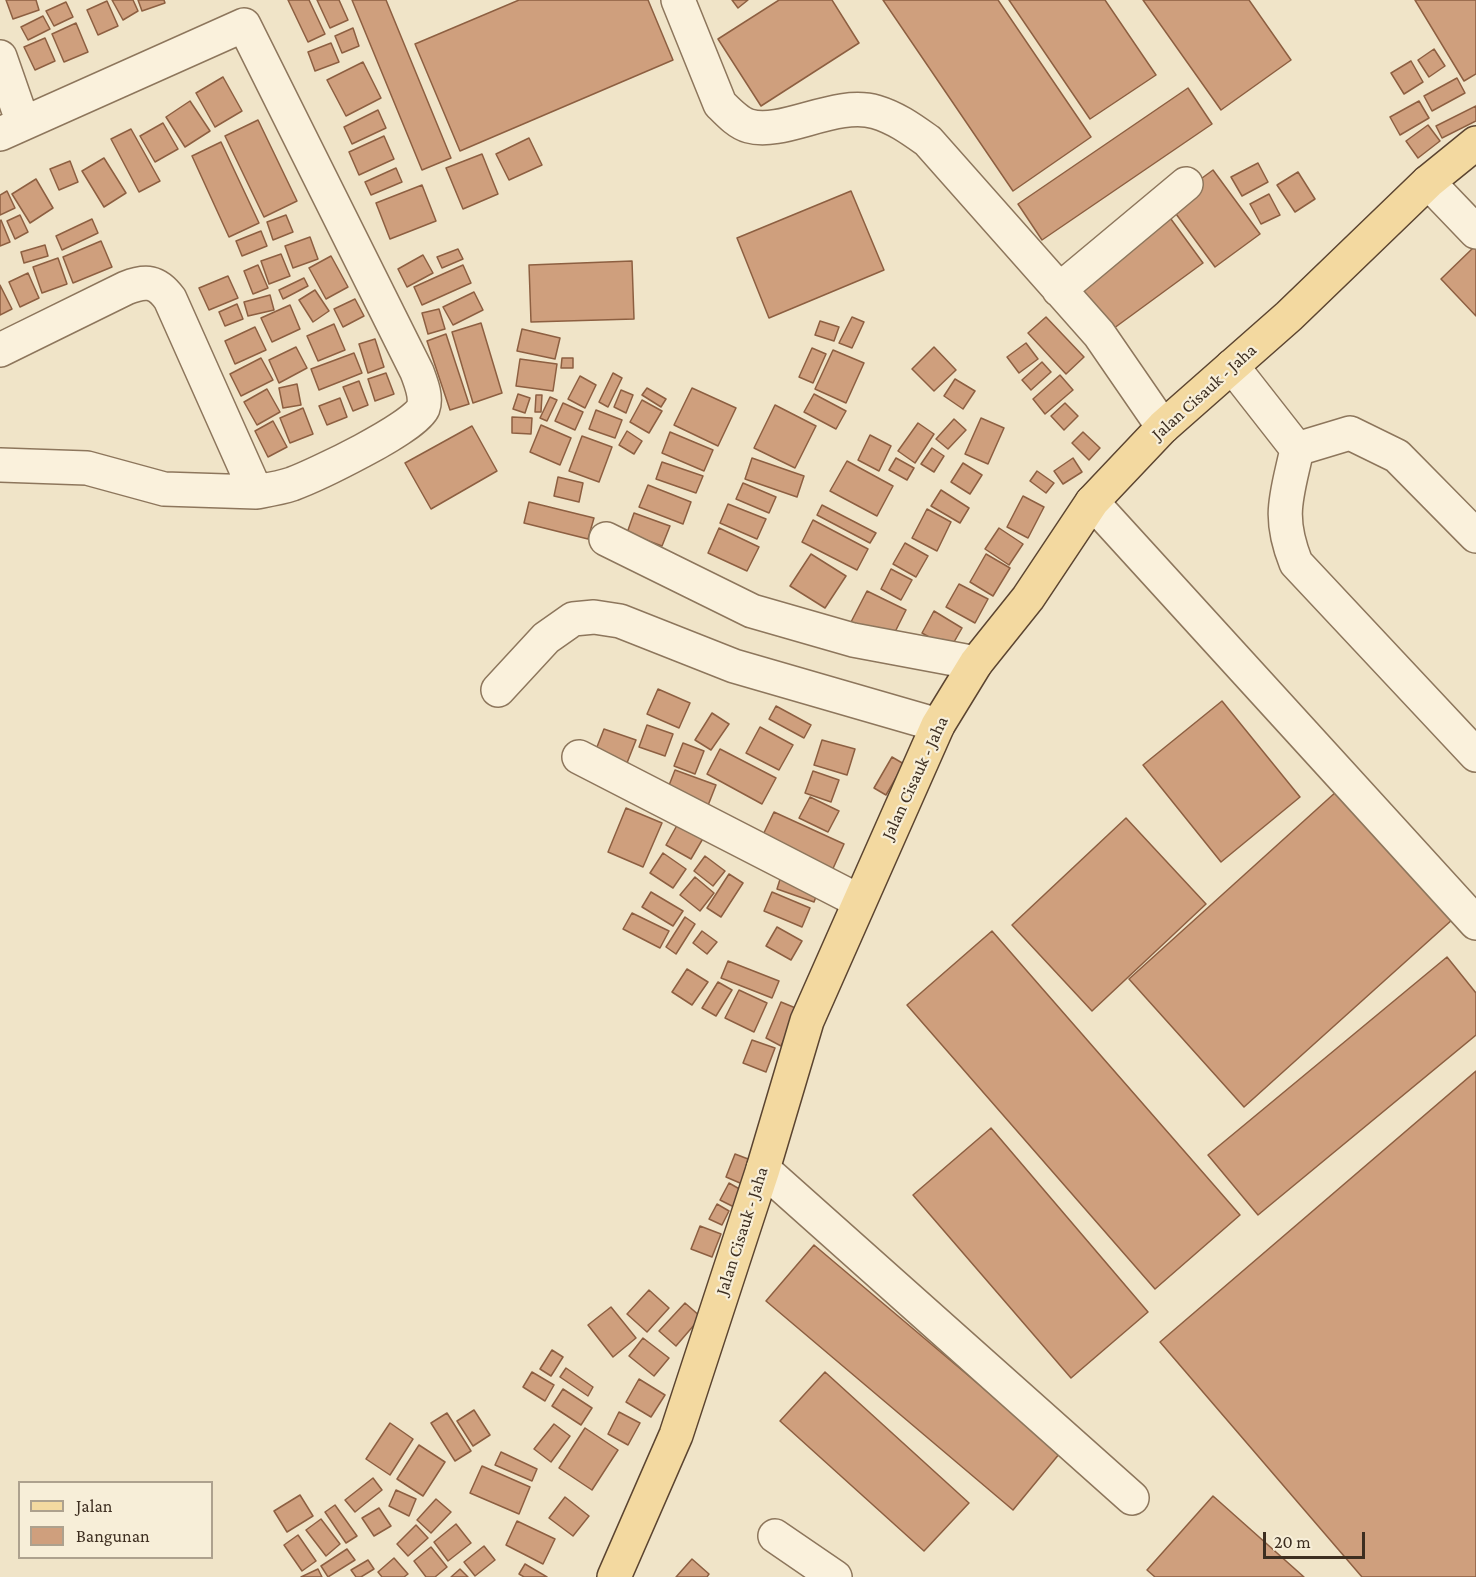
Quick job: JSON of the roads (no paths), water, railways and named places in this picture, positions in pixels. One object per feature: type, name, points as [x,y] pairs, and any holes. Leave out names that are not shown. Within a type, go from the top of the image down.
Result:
[{"type":"main road","name":"Jalan Cisauk - Jaha","points":[[614,1577],[676,1435],[763,1168],[807,1021],[938,725],[976,663],[1028,598],[1092,502],[1163,427],[1289,316],[1428,182],[1476,143]]},
{"type":"street","points":[[678,0],[720,104],[734,117],[749,126],[767,127],[845,110],[874,111],[902,122],[928,141],[1099,334],[1163,427]]},
{"type":"street","points":[[0,57],[11,129],[239,12],[417,372],[424,393],[423,408],[413,419],[395,432],[291,484],[256,492],[164,489],[87,468],[0,465]]},
{"type":"street","points":[[1428,182],[1476,232]]},
{"type":"street","points":[[1059,290],[1186,184]]},
{"type":"street","points":[[0,350],[126,288],[141,282],[156,284],[171,298],[256,492]]},
{"type":"street","points":[[1232,366],[1297,449]]},
{"type":"street","points":[[1297,449],[1350,433],[1388,451],[1397,456],[1476,536]]},
{"type":"street","points":[[1297,449],[1283,514],[1288,542],[1296,563],[1476,755]]},
{"type":"street","points":[[1092,502],[1476,923]]},
{"type":"street","points":[[606,539],[752,611],[854,640],[976,663]]},
{"type":"street","points":[[498,690],[546,638],[573,619],[594,617],[620,621],[735,666],[938,725]]},
{"type":"street","points":[[579,757],[859,901]]},
{"type":"street","points":[[763,1168],[1132,1498]]},
{"type":"street","points":[[775,1536],[835,1577]]}]
